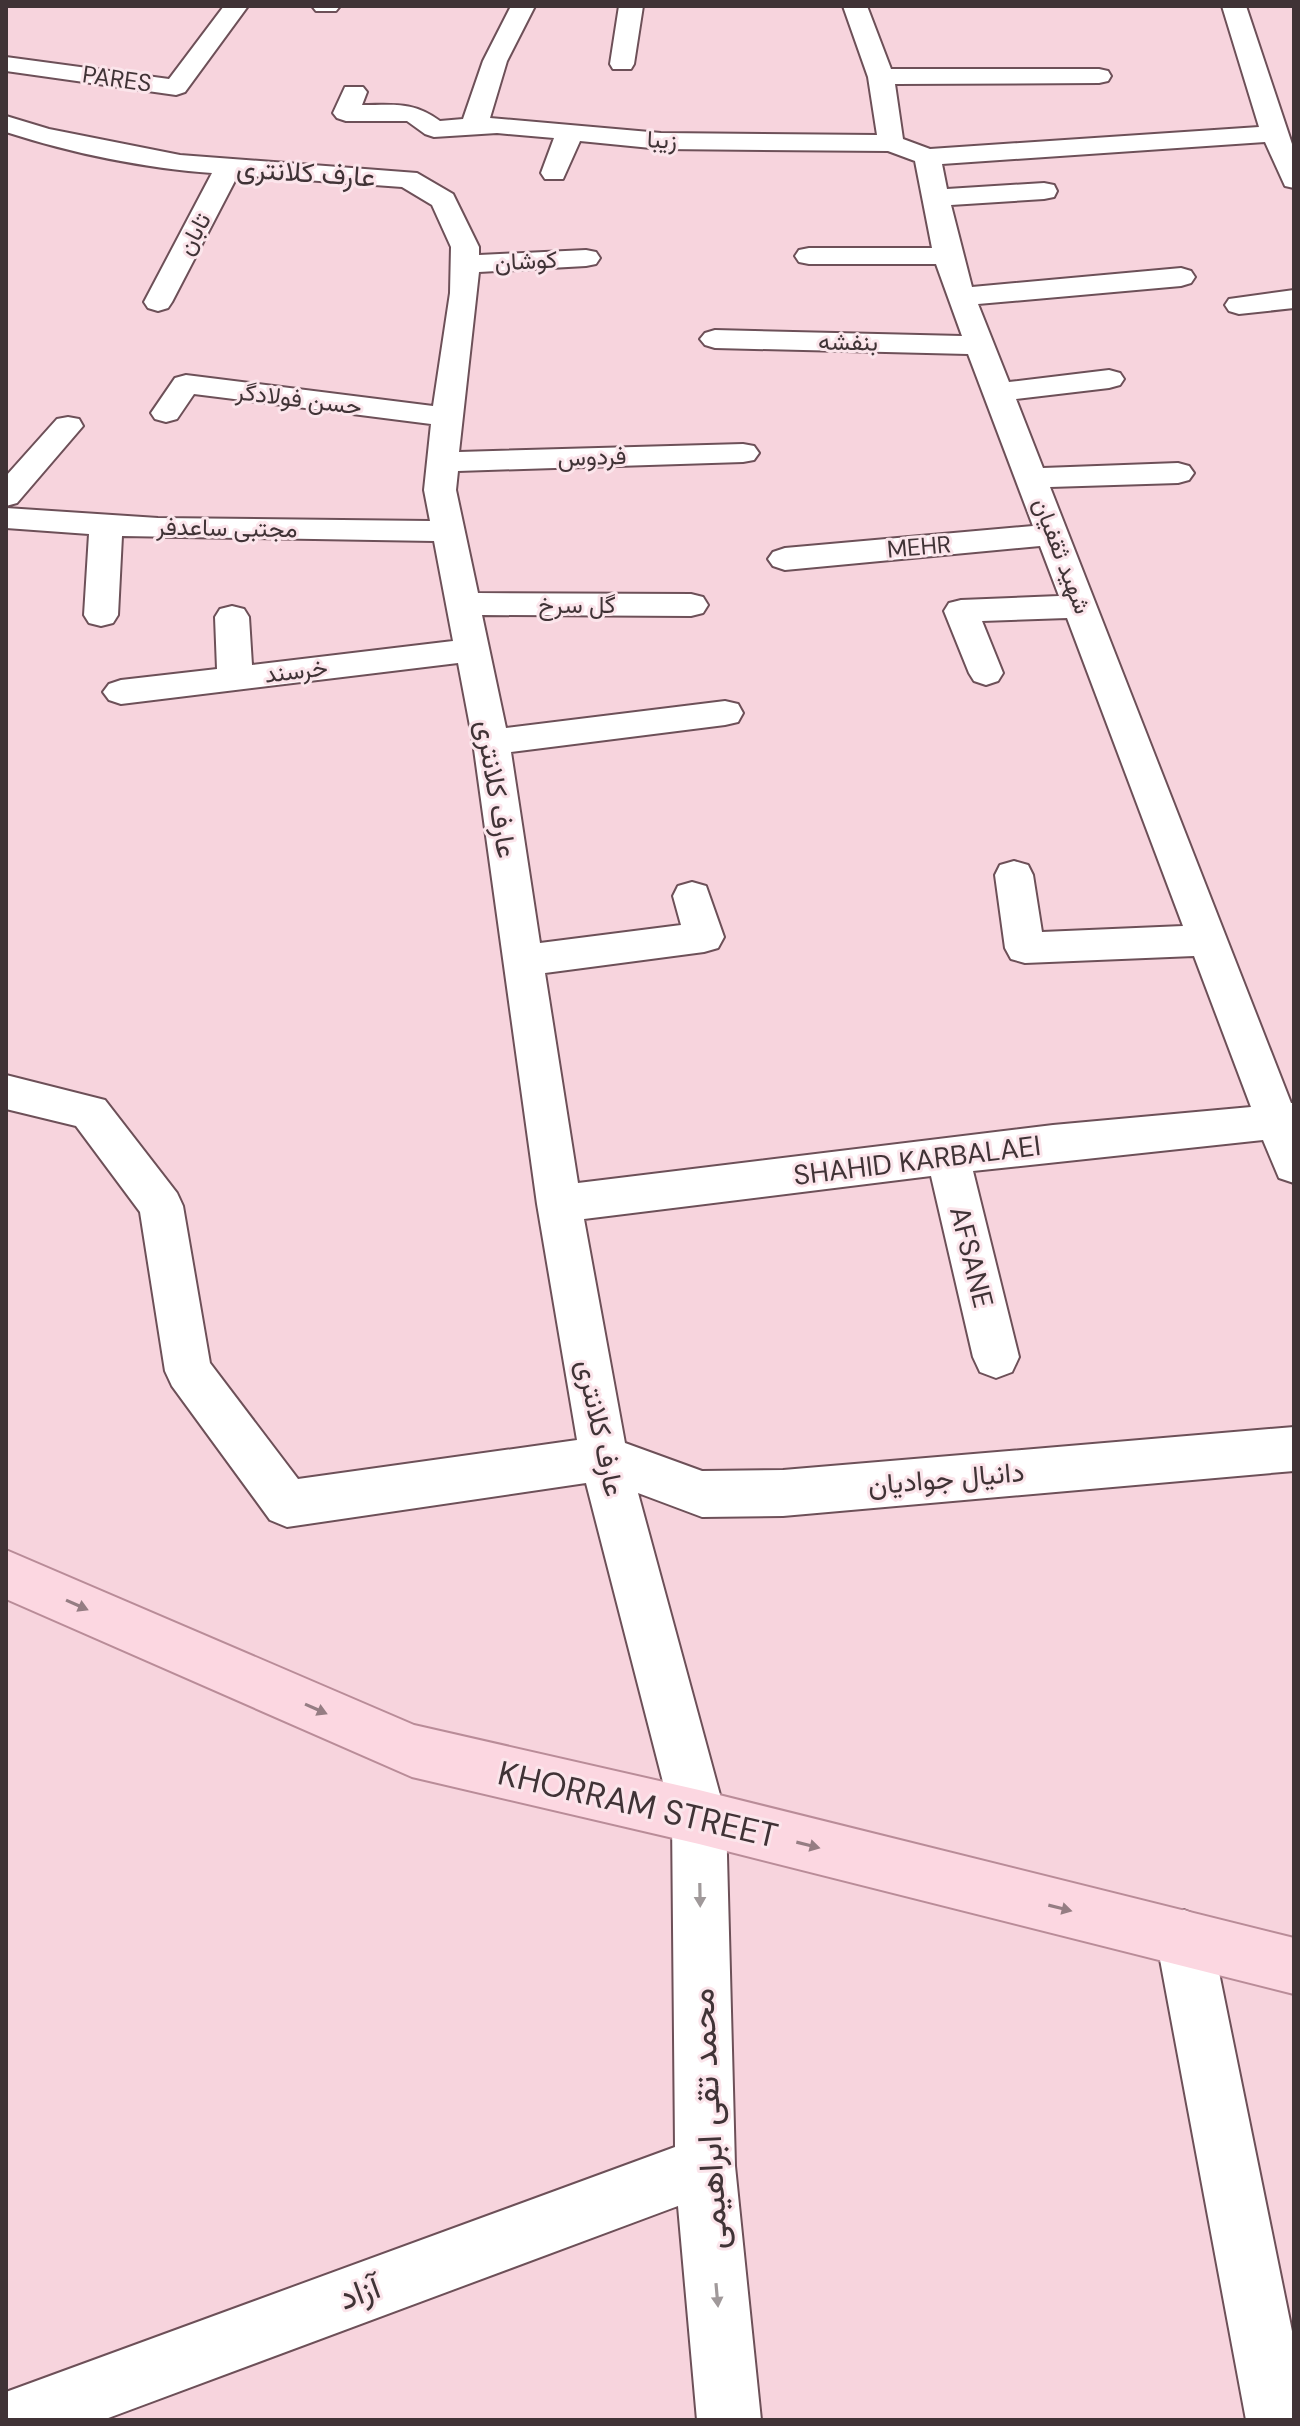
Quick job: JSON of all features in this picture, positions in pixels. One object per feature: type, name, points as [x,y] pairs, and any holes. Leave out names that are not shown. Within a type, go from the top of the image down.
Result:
[{"type":"main road","name":"KHORRAM STREET","points":[[6,1574],[412,1751],[699,1817],[1294,1966]]},
{"type":"street","name":"PARES","points":[[6,64],[186,94],[236,6]]},
{"type":"street","points":[[474,126],[495,61],[523,6]]},
{"type":"street","points":[[622,64],[631,6]]},
{"type":"street","points":[[855,6],[881,77],[891,143],[927,157],[1274,134]]},
{"type":"street","points":[[1234,6],[1274,134],[1292,170]]},
{"type":"street","points":[[881,77],[1099,76]]},
{"type":"street","points":[[354,92],[346,113],[413,113],[434,129],[418,184]]},
{"type":"street","points":[[1264,104],[1294,103]]},
{"type":"street","name":"زیبا","points":[[434,129],[497,125],[588,127],[661,141],[734,129],[891,143]]},
{"type":"street","points":[[554,173],[588,127]]},
{"type":"street","name":"عارف کلانتری","points":[[11,132],[180,163],[408,179],[443,200],[465,247],[464,293],[446,417],[440,490],[491,742],[559,1204],[604,1458],[699,1817]]},
{"type":"street","name":"شهید ثقفیان","points":[[927,157],[948,256],[962,297],[1206,940],[1284,1120],[1294,1165]]},
{"type":"street","name":"تابان","points":[[158,302],[229,167]]},
{"type":"street","points":[[937,198],[1044,191]]},
{"type":"street","points":[[809,256],[948,256]]},
{"type":"street","name":"کوشان","points":[[465,264],[586,258]]},
{"type":"street","points":[[962,297],[1181,277]]},
{"type":"street","points":[[1239,305],[1294,299]]},
{"type":"street","name":"بنفشه","points":[[715,339],[980,345]]},
{"type":"street","points":[[998,392],[1109,379]]},
{"type":"street","name":"حسن فولادگر","points":[[166,413],[186,384],[446,417]]},
{"type":"street","points":[[6,496],[68,426]]},
{"type":"street","points":[[6,451],[38,459]]},
{"type":"street","name":"فردوس","points":[[442,462],[743,453]]},
{"type":"street","points":[[1032,478],[1178,473]]},
{"type":"street","name":"مجتبی ساعدفر","points":[[6,518],[106,525],[248,515],[448,531]]},
{"type":"street","points":[[101,615],[106,525]]},
{"type":"street","name":"MEHR","points":[[785,559],[1054,534]]},
{"type":"street","name":"گل سرخ","points":[[463,604],[691,605]]},
{"type":"street","points":[[986,673],[961,611],[1081,606]]},
{"type":"street","points":[[232,617],[235,678]]},
{"type":"street","name":"خرسند","points":[[121,692],[472,650]]},
{"type":"street","points":[[491,742],[725,713]]},
{"type":"street","points":[[1014,875],[1025,948],[1206,940]]},
{"type":"street","points":[[523,961],[704,937],[692,896]]},
{"type":"street","points":[[6,1092],[90,1112],[161,1206],[188,1371],[287,1504],[604,1458]]},
{"type":"street","name":"SHAHID KARBALAEI","points":[[559,1204],[948,1156],[1284,1120]]},
{"type":"street","name":"AFSANE","points":[[948,1156],[996,1357]]},
{"type":"street","name":"دانیال جوادیان","points":[[604,1458],[702,1494],[783,1493],[1294,1449]]},
{"type":"street","name":"محمد تقی ابراهیمی","points":[[699,1817],[705,2166],[729,2420]]},
{"type":"street","points":[[1184,1938],[1278,2420]]},
{"type":"street","name":"آزاد","points":[[17,2420],[705,2166]]}]
